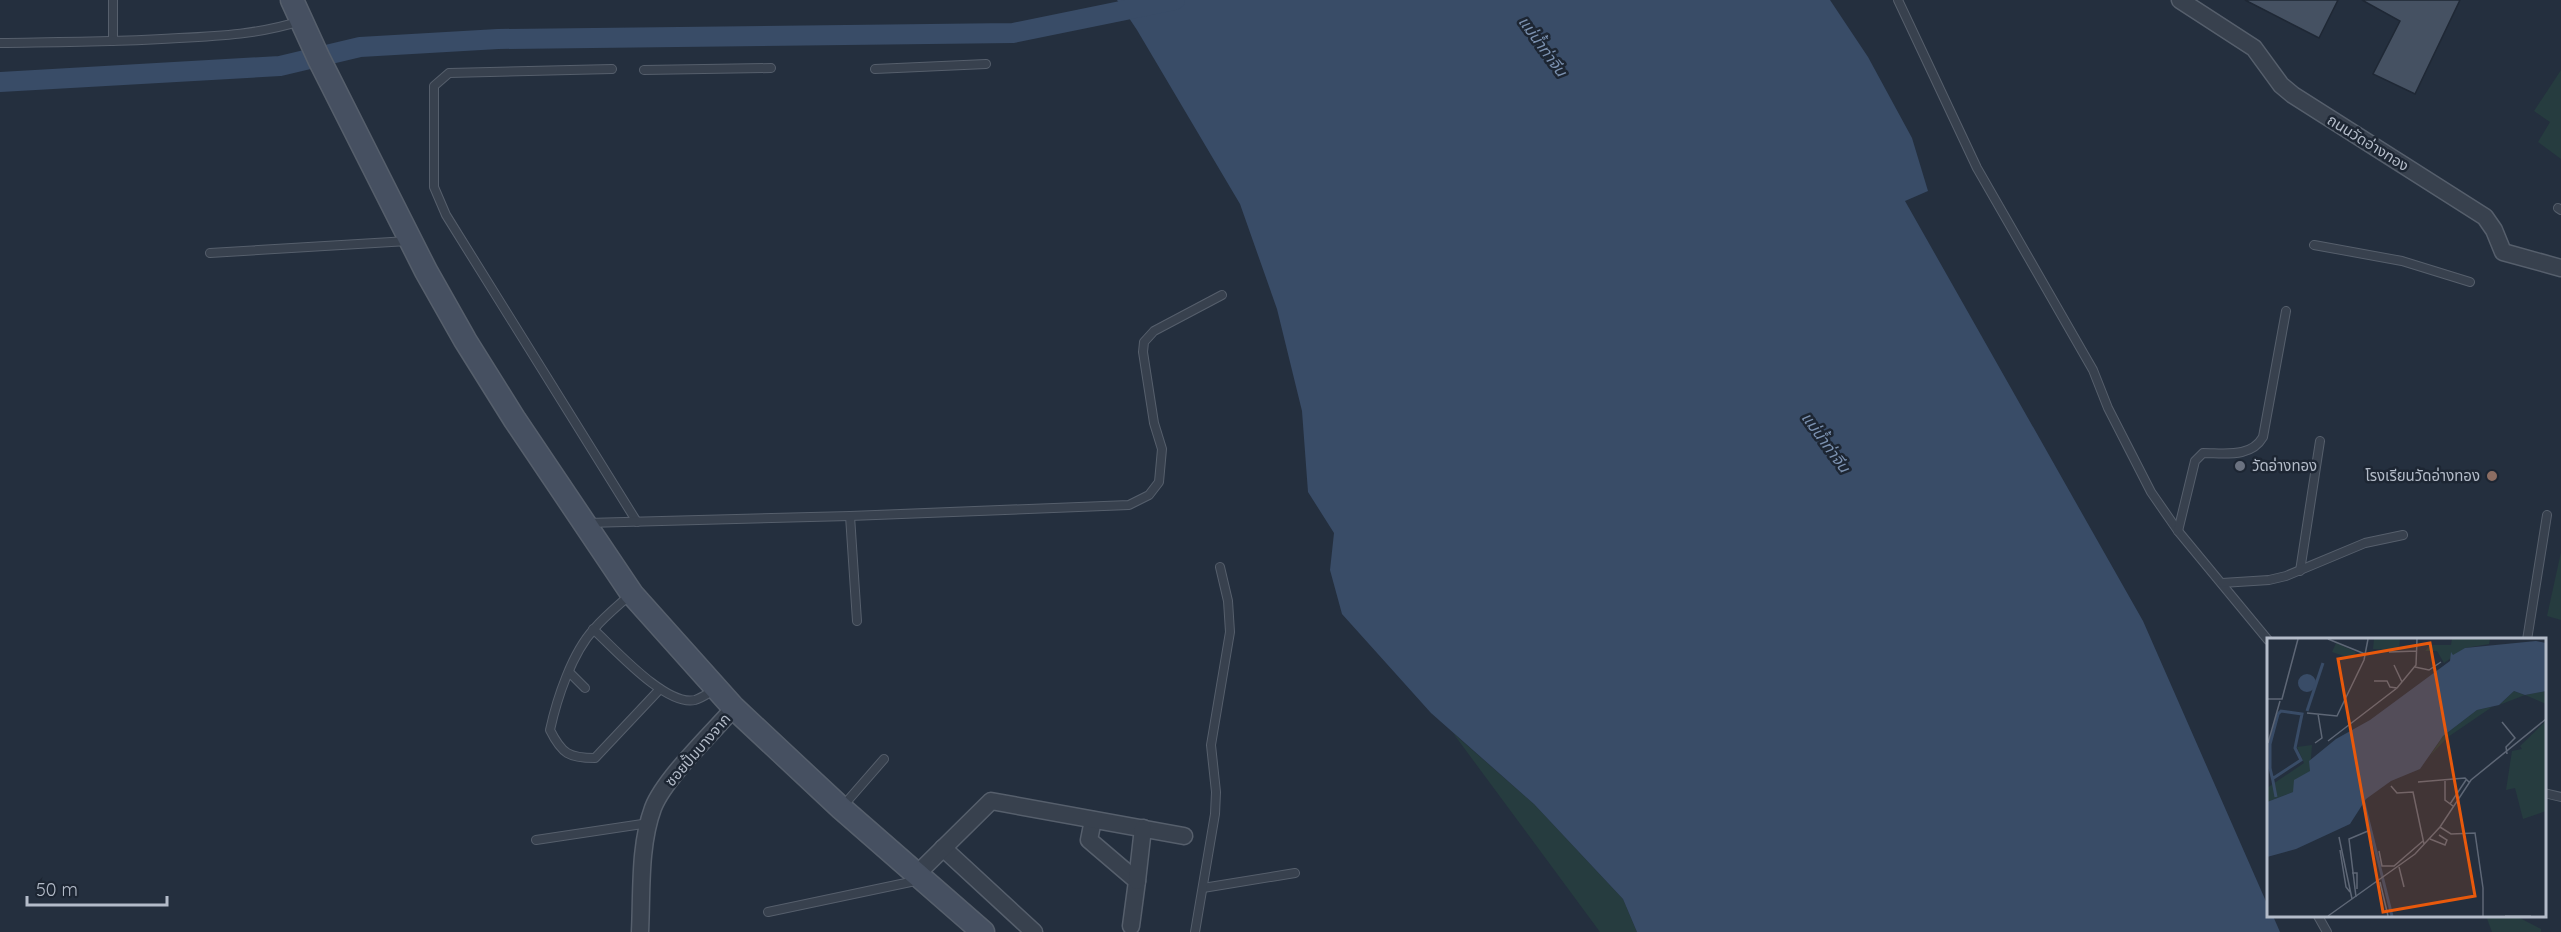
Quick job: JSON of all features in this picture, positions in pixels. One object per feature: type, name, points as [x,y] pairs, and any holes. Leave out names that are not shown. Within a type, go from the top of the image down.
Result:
[{"type":"main road","points":[[292,0],[411,241],[465,340],[632,594],[734,708],[841,808],[983,932]]},
{"type":"street","name":"ถนนวัดอ่างทอง","points":[[2180,0],[2254,48],[2281,85],[2293,95],[2485,217],[2494,230],[2503,252],[2561,268]]},
{"type":"street","name":"ซอยปั้มบางจาก","points":[[640,932],[645,840],[653,807],[665,786],[734,708]]},
{"type":"street","points":[[920,877],[944,848],[991,801],[1184,836]]},
{"type":"street","points":[[1093,819],[1089,840],[1137,881]]},
{"type":"street","points":[[1131,926],[1143,828]]},
{"type":"street","points":[[944,848],[1034,932]]},
{"type":"lane","points":[[113,0],[113,41]]},
{"type":"lane","points":[[1898,0],[1977,168],[2092,370],[2108,408],[2151,492],[2178,531],[2267,639]]},
{"type":"lane","points":[[0,43],[242,35],[268,31],[301,21]]},
{"type":"lane","points":[[875,69],[986,64]]},
{"type":"lane","points":[[644,70],[771,68]]},
{"type":"lane","points":[[612,69],[449,73],[434,86],[434,187],[446,215],[637,522]]},
{"type":"lane","points":[[210,253],[411,241]]},
{"type":"lane","points":[[2314,245],[2402,261],[2470,282]]},
{"type":"lane","points":[[584,523],[1129,505],[1149,495],[1159,482],[1162,448],[1154,423],[1143,352],[1144,342],[1154,331],[1221,295]]},
{"type":"lane","points":[[2178,531],[2194,461],[2203,453],[2243,453],[2257,447],[2263,437],[2286,311]]},
{"type":"lane","points":[[2300,571],[2320,441]]},
{"type":"lane","points":[[2527,638],[2547,515]]},
{"type":"lane","points":[[850,516],[857,621]]},
{"type":"lane","points":[[2222,583],[2269,580],[2300,571],[2365,543],[2403,535]]},
{"type":"lane","points":[[1195,932],[1215,814],[1211,745],[1230,632],[1228,601],[1220,567]]},
{"type":"lane","points":[[632,594],[593,629],[579,650],[555,706],[550,730],[557,744],[574,758],[595,758],[660,689]]},
{"type":"lane","points":[[593,629],[660,689],[674,698],[694,700],[716,689]]},
{"type":"lane","points":[[570,673],[585,688]]},
{"type":"lane","points":[[617,719],[625,728]]},
{"type":"lane","points":[[841,808],[884,759]]},
{"type":"lane","points":[[2546,793],[2561,796]]},
{"type":"lane","points":[[536,840],[649,823]]},
{"type":"lane","points":[[1203,888],[1295,873]]},
{"type":"lane","points":[[768,912],[920,877]]},
{"type":"lane","points":[[2319,917],[2327,932]]},
{"type":"green space","points":[[2561,70],[2561,159],[2538,142],[2550,122],[2534,111]]},
{"type":"green space","points":[[2561,552],[2561,620],[2547,616]]},
{"type":"green space","points":[[1453,733],[1534,804],[1623,899],[1637,932],[1600,932]]},
{"type":"green space","points":[[2486,917],[2518,917],[2541,929],[2541,932],[2492,932]]},
{"type":"water","name":"แม่น้ำท่าจีน","points":[[1117,0],[1830,0],[1868,57],[1912,138],[1928,191],[1905,201],[2143,621],[2267,904],[2267,917],[2273,917],[2280,932],[1637,932],[1623,899],[1534,804],[1431,713],[1342,614],[1330,570],[1334,533],[1308,492],[1302,411],[1277,309],[1240,204]]},
{"type":"building","points":[[2245,0],[2338,0],[2319,38]]},
{"type":"building","points":[[2362,0],[2460,0],[2415,94],[2373,74],[2400,21]]},
{"type":"waterway","points":[[0,82],[280,66],[360,47],[498,39],[1013,33],[1175,0]]},
{"type":"place","name":"วัดอ่างทอง","points":[[2240,466]]},
{"type":"place","name":"โรงเรียนวัดอ่างทอง","points":[[2492,476]]}]
